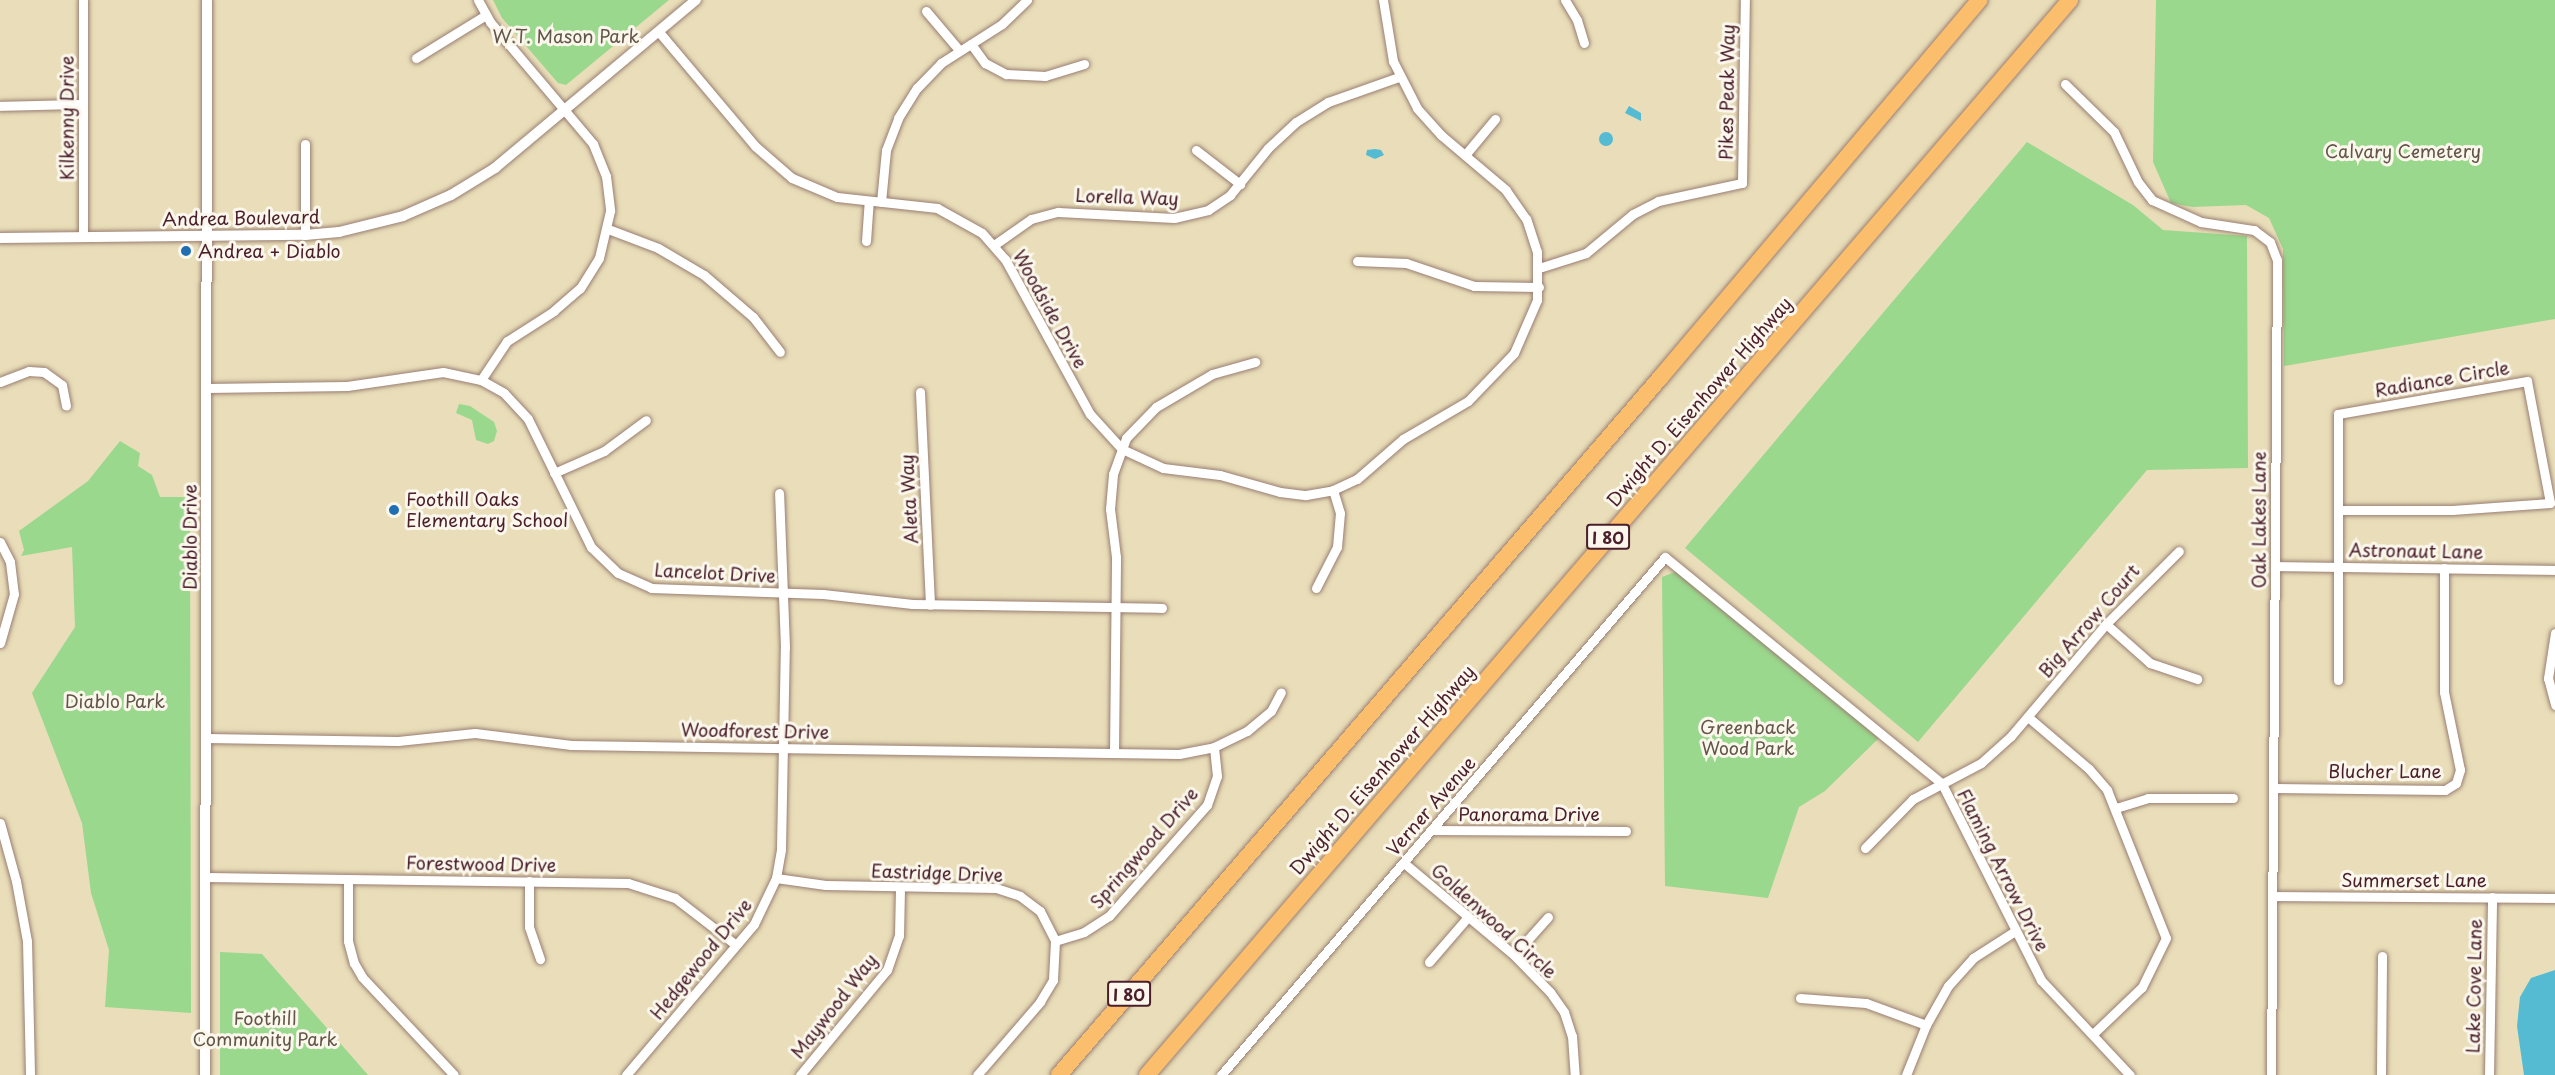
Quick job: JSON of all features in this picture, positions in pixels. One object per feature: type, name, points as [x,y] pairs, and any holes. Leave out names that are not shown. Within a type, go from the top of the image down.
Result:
[{"type":"highway","name":"I 80","points":[[1059,1075],[1660,378],[1980,0]]},
{"type":"highway","name":"Dwight D. Eisenhower Highway","points":[[1147,1075],[2070,0]]},
{"type":"street","name":"Kilkenny Drive","points":[[83,0],[83,237]]},
{"type":"street","name":"Diablo Drive","points":[[205,1075],[207,0]]},
{"type":"street","points":[[478,0],[486,15],[566,110],[601,160],[609,194],[608,230],[599,258],[580,288],[554,311],[507,341],[481,380]]},
{"type":"street","name":"Andrea Boulevard","points":[[0,238],[305,235],[378,223],[451,195],[495,168],[696,0]]},
{"type":"street","points":[[881,202],[886,150],[898,118],[928,75],[959,51],[1002,24],[1027,0]]},
{"type":"street","points":[[1122,448],[1163,468],[1231,477],[1280,492],[1306,495],[1333,490],[1357,479],[1402,440],[1448,414],[1486,385],[1526,333],[1539,287],[1539,268],[1533,235],[1517,204],[1428,122],[1399,77],[1387,43],[1383,0]]},
{"type":"street","points":[[1565,0],[1577,20],[1584,43]]},
{"type":"street","name":"Pikes Peak Way","points":[[1539,268],[1586,253],[1633,214],[1670,198],[1742,183],[1745,0]]},
{"type":"street","points":[[926,11],[959,51]]},
{"type":"street","points":[[416,58],[486,15]]},
{"type":"street","name":"Woodside Drive","points":[[659,32],[778,168],[821,192],[869,202],[920,204],[945,211],[969,223],[994,245],[1090,414],[1122,448]]},
{"type":"street","points":[[971,44],[985,63],[1006,74],[1046,76],[1084,64]]},
{"type":"street","name":"Lorella Way","points":[[994,245],[1031,219],[1058,212],[1174,218],[1200,213],[1223,200],[1240,184],[1281,134],[1311,111],[1399,77]]},
{"type":"street","name":"Oak Lakes Lane","points":[[2065,84],[2114,132],[2138,182],[2152,200],[2201,222],[2254,230],[2275,252],[2276,566],[2271,1075]]},
{"type":"street","points":[[0,106],[83,104]]},
{"type":"street","points":[[1465,155],[1495,119]]},
{"type":"street","points":[[305,144],[305,235]]},
{"type":"street","points":[[1196,150],[1240,184]]},
{"type":"street","points":[[866,241],[869,202]]},
{"type":"street","points":[[608,230],[658,248],[704,275],[753,317],[780,352]]},
{"type":"street","points":[[1357,261],[1406,263],[1474,286],[1539,287]]},
{"type":"street","points":[[1114,753],[1116,608],[1110,491],[1122,448],[1140,422],[1174,394],[1212,374],[1255,362]]},
{"type":"street","points":[[0,382],[28,371],[44,372],[62,385],[66,406]]},
{"type":"street","name":"Lancelot Drive","points":[[207,388],[347,387],[443,372],[481,380],[517,405],[554,472],[591,547],[610,567],[633,582],[669,591],[782,593],[930,605],[1162,608]]},
{"type":"street","name":"Radiance Circle","points":[[2338,681],[2338,414],[2527,381],[2550,503],[2452,510],[2339,510]]},
{"type":"street","name":"Aleta Way","points":[[920,392],[930,605]]},
{"type":"street","points":[[554,472],[604,451],[646,420]]},
{"type":"street","points":[[1316,588],[1335,556],[1340,530],[1333,490]]},
{"type":"street","name":"Hedgewood Drive","points":[[626,1075],[760,916],[776,878],[783,748],[779,493]]},
{"type":"street","points":[[0,542],[10,562],[14,594],[0,643]]},
{"type":"street","name":"Big Arrow Court","points":[[1865,849],[1913,800],[1981,763],[2028,717],[2106,624],[2179,551]]},
{"type":"street","name":"Flaming Arrow Drive","points":[[1665,557],[1942,784],[2041,980],[2130,1075]]},
{"type":"street","name":"Verner Avenue","points":[[1221,1075],[1665,557]]},
{"type":"street","name":"Astronaut Lane","points":[[2276,566],[2555,570]]},
{"type":"street","name":"Blucher Lane","points":[[2274,788],[2445,790],[2456,783],[2460,770],[2444,692],[2444,568]]},
{"type":"street","points":[[2106,624],[2150,663],[2197,679]]},
{"type":"street","points":[[2555,633],[2548,678],[2555,705]]},
{"type":"street","name":"Woodforest Drive","points":[[206,738],[398,741],[475,734],[571,745],[1179,754],[1214,747],[1255,726],[1271,711],[1281,692]]},
{"type":"street","points":[[2028,717],[2089,769],[2116,808],[2166,938],[2142,987],[2093,1034]]},
{"type":"street","name":"Springwood Drive","points":[[1055,941],[1084,932],[1109,916],[1207,805],[1217,776],[1214,747]]},
{"type":"street","points":[[2116,808],[2148,798],[2233,798]]},
{"type":"street","points":[[1,829],[27,941],[30,1075]]},
{"type":"street","name":"Panorama Drive","points":[[1432,830],[1626,831]]},
{"type":"street","name":"Goldenwood Circle","points":[[1404,863],[1514,955],[1564,1012],[1572,1036],[1575,1075]]},
{"type":"street","name":"Forestwood Drive","points":[[206,877],[628,883],[660,891],[688,906],[736,945]]},
{"type":"street","name":"Eastridge Drive","points":[[776,878],[826,885],[996,888],[1012,892],[1040,911],[1055,941],[1056,964],[1049,988],[977,1075]]},
{"type":"street","points":[[348,879],[348,941],[354,963],[454,1075]]},
{"type":"street","points":[[529,881],[529,927],[540,958]]},
{"type":"street","name":"Maywood Way","points":[[800,1075],[887,970],[899,936],[900,887]]},
{"type":"street","name":"Summerset Lane","points":[[2272,896],[2555,898]]},
{"type":"street","name":"Lake Cove Lane","points":[[2490,1075],[2492,897]]},
{"type":"street","points":[[1514,955],[1548,917]]},
{"type":"street","points":[[1429,962],[1467,918]]},
{"type":"street","points":[[1906,1075],[1926,1025],[1960,972],[1988,947],[2015,931]]},
{"type":"street","points":[[2381,1075],[2382,956]]},
{"type":"street","points":[[1800,998],[1866,1003],[1926,1025]]},
{"type":"green space","name":"W.T. Mason Park","points":[[493,0],[669,0],[566,85],[558,83],[502,18]]},
{"type":"green space","name":"Calvary Cemetery","points":[[2156,0],[2555,0],[2555,319],[2284,366],[2283,249],[2269,218],[2246,205],[2192,207],[2171,203],[2153,162]]},
{"type":"green space","points":[[2027,142],[2133,205],[2163,230],[2247,236],[2248,468],[2147,470],[1918,742],[1685,548]]},
{"type":"green space","points":[[459,404],[470,406],[494,422],[497,431],[494,441],[488,444],[476,440],[472,420],[456,413]]},
{"type":"green space","name":"Diablo Park","points":[[120,441],[140,453],[138,466],[152,475],[160,497],[190,497],[191,1013],[105,1007],[109,950],[91,893],[82,823],[32,693],[75,627],[72,547],[21,556],[24,550],[19,531],[88,481]]},
{"type":"green space","name":"Greenback Wood Park","points":[[1680,570],[1879,738],[1825,791],[1799,807],[1768,898],[1665,886],[1662,577]]},
{"type":"green space","name":"Foothill Community Park","points":[[220,952],[262,954],[368,1075],[220,1075]]},
{"type":"water","points":[[1629,106],[1641,113],[1641,121],[1625,113]]},
{"type":"water","points":[[1606,132],[1611,134],[1613,139],[1611,144],[1606,146],[1601,144],[1599,139],[1601,134]]},
{"type":"water","points":[[1367,150],[1381,150],[1384,155],[1375,159],[1366,155]]},
{"type":"water","points":[[2555,970],[2555,1075],[2524,1075],[2517,1026],[2520,997],[2531,978]]},
{"type":"place","name":"Andrea + Diablo","points":[[186,251]]},
{"type":"place","name":"Foothill Oaks Elementary School","points":[[394,510]]}]
